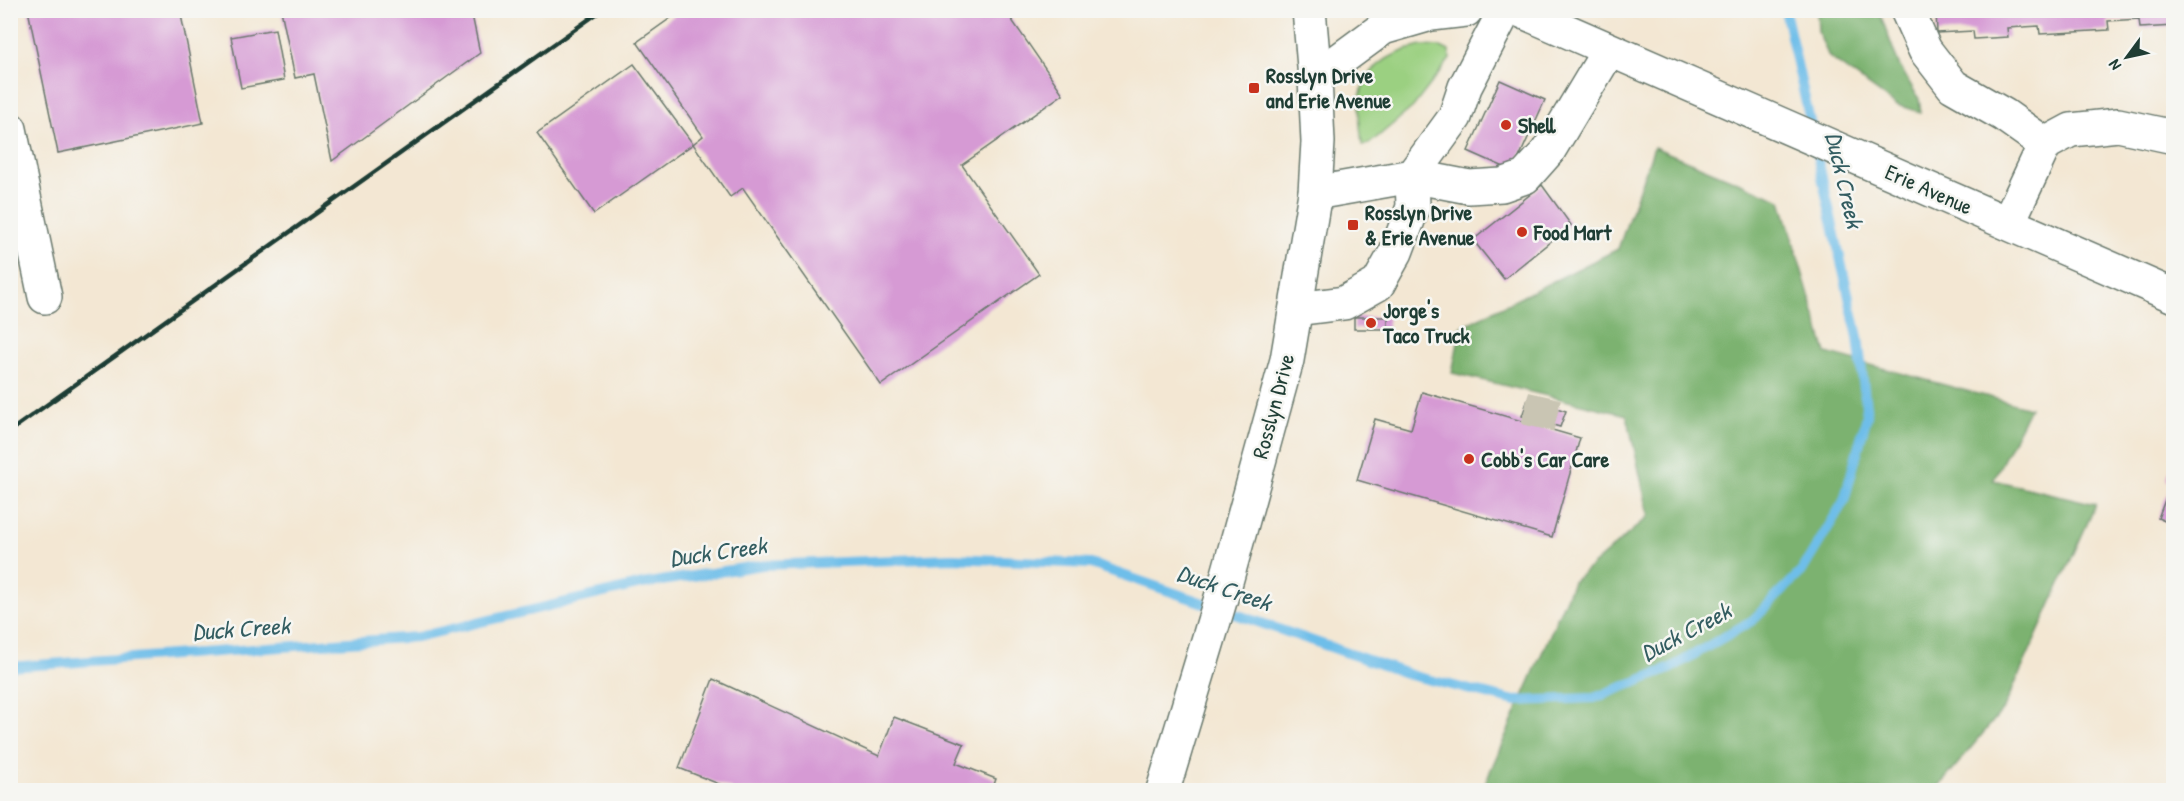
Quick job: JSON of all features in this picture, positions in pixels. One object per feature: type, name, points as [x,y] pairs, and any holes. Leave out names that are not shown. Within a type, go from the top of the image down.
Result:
[{"type":"street","points":[[1285,10],[1310,25]]},
{"type":"street","points":[[1315,78],[1383,28],[1431,14],[1466,10]]},
{"type":"street","points":[[1296,309],[1344,303],[1378,284],[1396,252],[1413,207],[1413,176],[1455,117],[1465,87],[1505,10]]},
{"type":"street","name":"Erie Avenue","points":[[1518,10],[1554,18],[1609,50],[2174,296]]},
{"type":"street","points":[[1907,10],[1925,50],[1953,86],[2004,115],[2045,144]]},
{"type":"street","name":"Rosslyn Drive","points":[[1163,790],[1227,578],[1287,360],[1315,193],[1318,142],[1310,25]]},
{"type":"street","points":[[1315,193],[1413,176],[1469,187],[1502,185],[1525,177],[1549,150],[1609,50]]},
{"type":"street","points":[[2008,223],[2045,144],[2071,130],[2118,125],[2174,137]]},
{"type":"street","points":[[10,129],[45,297]]},
{"type":"green space","points":[[1817,11],[1879,11],[1899,65],[1919,99],[1921,112],[1896,105],[1829,57],[1818,32]]},
{"type":"green space","points":[[1421,46],[1441,47],[1449,51],[1450,59],[1413,107],[1369,144],[1362,145],[1359,103],[1368,76],[1391,56]]},
{"type":"green space","points":[[1654,147],[1781,200],[1826,353],[2030,408],[1993,480],[2096,504],[2004,708],[1936,790],[1482,790],[1573,582],[1649,516],[1627,415],[1452,373],[1461,327],[1618,249]]},
{"type":"building","points":[[28,10],[180,10],[203,123],[58,153]]},
{"type":"building","points":[[281,10],[471,10],[480,53],[332,161],[314,74],[295,78]]},
{"type":"building","points":[[682,10],[1005,10],[1063,94],[962,165],[1039,274],[881,385],[743,188],[730,197],[693,144],[703,136],[637,42]]},
{"type":"building","points":[[1936,10],[2174,10],[2174,26],[2140,28],[2139,19],[2108,21],[2109,30],[2040,34],[2039,26],[2007,28],[2008,37],[1974,39],[1973,31],[1937,33]]},
{"type":"building","points":[[275,29],[284,80],[241,88],[231,37]]},
{"type":"building","points":[[634,64],[693,144],[594,214],[537,133]]},
{"type":"building","name":"Shell","points":[[1500,80],[1545,100],[1513,171],[1468,151]]},
{"type":"building","name":"Food Mart","points":[[1542,185],[1571,225],[1504,279],[1473,240]]},
{"type":"building","name":"Jorge's Taco Truck","points":[[1354,317],[1388,317],[1388,329],[1354,329]]},
{"type":"building","name":"Cobb's Car Care","points":[[1422,392],[1580,438],[1552,537],[1357,480],[1375,419],[1411,429]]},
{"type":"building","points":[[1528,399],[1566,411],[1560,427],[1522,416]]},
{"type":"building","points":[[2174,461],[2174,525],[2158,518],[2172,482],[2166,479]]},
{"type":"building","points":[[713,679],[879,756],[894,717],[964,744],[956,763],[996,779],[992,790],[734,790],[679,768]]},
{"type":"waterway","name":"Duck Creek","points":[[1785,10],[1812,130]]},
{"type":"waterway","name":"Duck Creek","points":[[10,667],[417,637],[642,584],[762,565],[952,558],[1091,564],[1414,676],[1515,701],[1594,698],[1669,669],[1753,620],[1802,571],[1844,501],[1867,416],[1858,337],[1815,146]]},
{"type":"tunnel","points":[[1525,408],[1564,417]]},
{"type":"railway","points":[[10,431],[602,10]]},
{"type":"place","name":"Rosslyn Drive and Erie Avenue","points":[[1254,88]]},
{"type":"place","name":"Shell","points":[[1506,125]]},
{"type":"place","name":"Rosslyn Drive & Erie Avenue","points":[[1353,225]]},
{"type":"place","name":"Food Mart","points":[[1522,232]]},
{"type":"place","name":"Jorge's Taco Truck","points":[[1371,323]]},
{"type":"place","name":"Cobb's Car Care","points":[[1469,459]]}]
